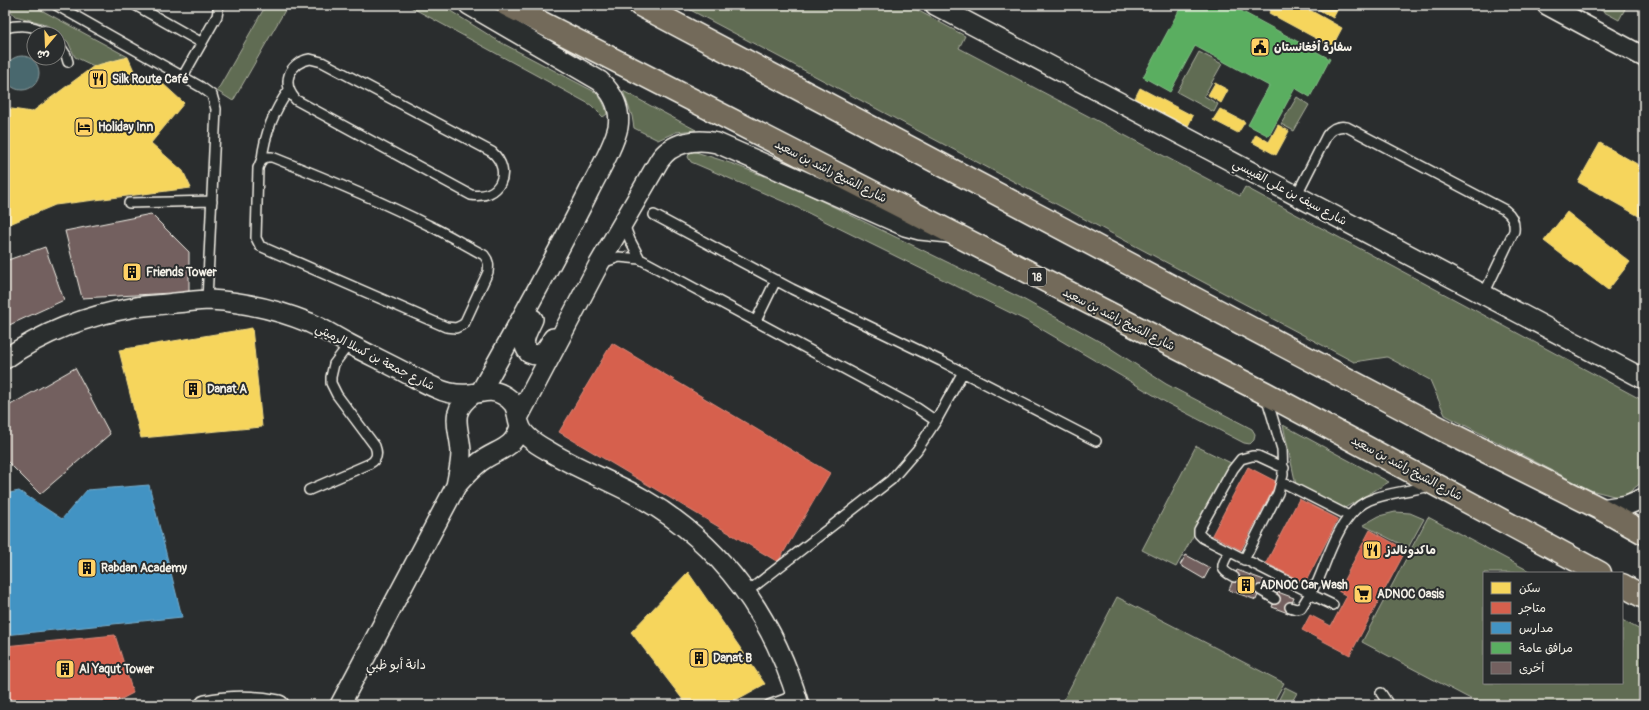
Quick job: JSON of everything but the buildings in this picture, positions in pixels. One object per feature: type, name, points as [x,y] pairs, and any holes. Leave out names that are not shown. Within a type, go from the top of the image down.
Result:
[{"type":"main road","name":"شارع الشيخ راشد بن سعيد","points":[[507,5],[1265,393],[1598,572]]},
{"type":"main road","points":[[640,5],[1447,432],[1601,509],[1644,533]]},
{"type":"main road","points":[[1623,586],[1644,597]]},
{"type":"street","points":[[456,486],[461,459],[456,415],[465,399],[477,393],[564,242],[614,139],[618,119],[615,102],[611,94],[600,81],[469,5]]},
{"type":"street","name":"شارع سيف بن علي القبيسي","points":[[936,5],[1644,379]]},
{"type":"street","points":[[1546,5],[1644,57]]},
{"type":"street","points":[[340,705],[456,486],[482,460],[510,445],[518,433],[519,421],[599,264],[663,155],[679,145],[698,140],[717,143],[905,226],[920,230],[951,233]]},
{"type":"street","points":[[564,242],[557,269],[523,340],[523,345],[529,353],[538,356],[546,351],[583,278],[590,270],[599,264]]},
{"type":"street","name":"شارع جمعة بن كسلا الرميثي","points":[[5,359],[53,332],[95,316],[138,307],[207,300],[235,303],[272,310],[310,324],[437,389],[455,394],[490,391],[503,395],[513,404],[519,421],[527,436],[545,449],[643,498],[672,517],[705,545],[747,592],[765,621],[775,640],[793,683],[797,700]]},
{"type":"street","points":[[1601,509],[1627,505],[1644,498]]},
{"type":"street","points":[[205,705],[247,701],[279,705]]},
{"type":"lane","points":[[56,5],[207,90],[215,102],[207,300]]},
{"type":"lane","points":[[135,5],[202,43]]},
{"type":"lane","points":[[183,76],[218,16],[219,5]]},
{"type":"lane","points":[[5,28],[26,26]]},
{"type":"lane","points":[[66,55],[68,62]]},
{"type":"lane","points":[[262,159],[272,157],[351,189],[429,225],[484,255],[488,260],[488,272],[464,324],[456,328],[446,327],[260,246],[256,238],[258,168],[262,159],[264,145],[270,125],[280,104],[289,90],[288,84],[290,72],[298,63],[310,59],[322,62],[486,148],[498,158],[502,164],[502,180],[498,186],[493,192],[486,196],[471,196],[302,104],[292,96],[289,90]]},
{"type":"lane","points":[[1296,196],[1327,135],[1334,128],[1343,126],[1347,127],[1510,214],[1514,220],[1514,232],[1484,294]]},
{"type":"lane","points":[[129,203],[212,201]]},
{"type":"lane","points":[[654,215],[776,280],[963,372],[1096,441]]},
{"type":"lane","points":[[624,220],[630,240],[640,259]]},
{"type":"lane","points":[[599,264],[609,259],[619,257],[640,259],[917,408],[936,421]]},
{"type":"lane","points":[[756,321],[776,280]]},
{"type":"lane","points":[[309,490],[369,464],[376,459],[376,446],[337,395],[331,384],[330,377],[334,364],[349,344]]},
{"type":"lane","points":[[747,592],[891,480],[917,450],[936,421],[963,372]]},
{"type":"lane","points":[[1244,560],[1282,482],[1284,468],[1282,449],[1265,393]]},
{"type":"lane","points":[[1284,468],[1258,456],[1247,457],[1237,463],[1199,530],[1199,534],[1203,538],[1229,552],[1300,588],[1312,590],[1333,605]]},
{"type":"lane","points":[[1282,482],[1349,516]]},
{"type":"lane","points":[[1290,607],[1296,609],[1301,608],[1312,590],[1341,528],[1349,516],[1365,502],[1375,498],[1438,485]]},
{"type":"lane","points":[[1229,552],[1223,564],[1223,569],[1226,573],[1234,577]]},
{"type":"lane","points":[[1260,590],[1275,598]]},
{"type":"lane","points":[[1381,693],[1389,705]]},
{"type":"lane","points":[[769,705],[797,700]]},
{"type":"green space","points":[[9,5],[32,5],[128,57],[94,66],[75,57],[66,40],[66,26],[48,26],[15,16],[10,10]]},
{"type":"green space","points":[[266,5],[288,5],[233,101],[217,91]]},
{"type":"green space","points":[[407,5],[441,5],[500,42],[595,92],[603,102],[607,114],[603,117],[591,105]]},
{"type":"green space","points":[[681,5],[908,5],[965,36],[959,48],[1240,196],[1245,187],[1644,401],[1644,477],[1642,482],[1622,498],[1590,490],[1445,415],[1430,380],[1387,357],[1354,362]]},
{"type":"green space","points":[[1591,5],[1618,5],[1625,9],[1619,20]]},
{"type":"green space","points":[[1199,52],[1222,64],[1204,96],[1218,104],[1214,112],[1177,92]]},
{"type":"green space","points":[[623,91],[696,130],[676,132],[658,140],[634,128],[632,116]]},
{"type":"green space","points":[[1297,97],[1309,105],[1294,131],[1281,124]]},
{"type":"green space","points":[[693,151],[733,164],[797,189],[1021,298],[1104,344],[1166,384],[1252,429],[1255,434],[1254,440],[1250,444],[1244,443],[1167,403],[1031,323],[794,206],[691,162],[688,157]]},
{"type":"green space","points":[[1283,425],[1389,482],[1343,509],[1296,485]]},
{"type":"green space","points":[[1196,446],[1233,464],[1176,567],[1142,550]]},
{"type":"green space","points":[[1395,512],[1410,513],[1424,519],[1408,548],[1363,525],[1379,516]]},
{"type":"green space","points":[[1428,517],[1531,572],[1483,572],[1483,684],[1623,684],[1623,621],[1644,632],[1644,705],[1482,705],[1362,642]]},
{"type":"green space","points":[[1117,597],[1284,683],[1272,705],[1061,705]]},
{"type":"green space","points":[[1285,687],[1297,693],[1290,705],[1276,705]]},
{"type":"water","points":[[22,56],[26,57],[26,66],[37,66],[39,73],[34,85],[22,90],[10,85],[5,73],[10,61]]},
{"type":"place","name":"سفارة أفغانستان","points":[[1260,47]]},
{"type":"place","name":"Silk Route Café","points":[[98,79]]},
{"type":"place","name":"Holiday Inn","points":[[84,127]]},
{"type":"place","name":"Friends Tower","points":[[132,272]]},
{"type":"place","name":"Danat A","points":[[193,389]]},
{"type":"place","name":"ماكدونالدز","points":[[1372,550]]},
{"type":"place","name":"Rabdan Academy","points":[[87,568]]},
{"type":"place","name":"ADNOC Car Wash","points":[[1246,585]]},
{"type":"place","name":"ADNOC Oasis","points":[[1363,594]]},
{"type":"place","name":"Danat B","points":[[699,658]]},
{"type":"place","name":"Al Yaqut Tower","points":[[65,669]]},
{"type":"district","name":"دانة أبو ظبي","points":[[396,664]]}]
